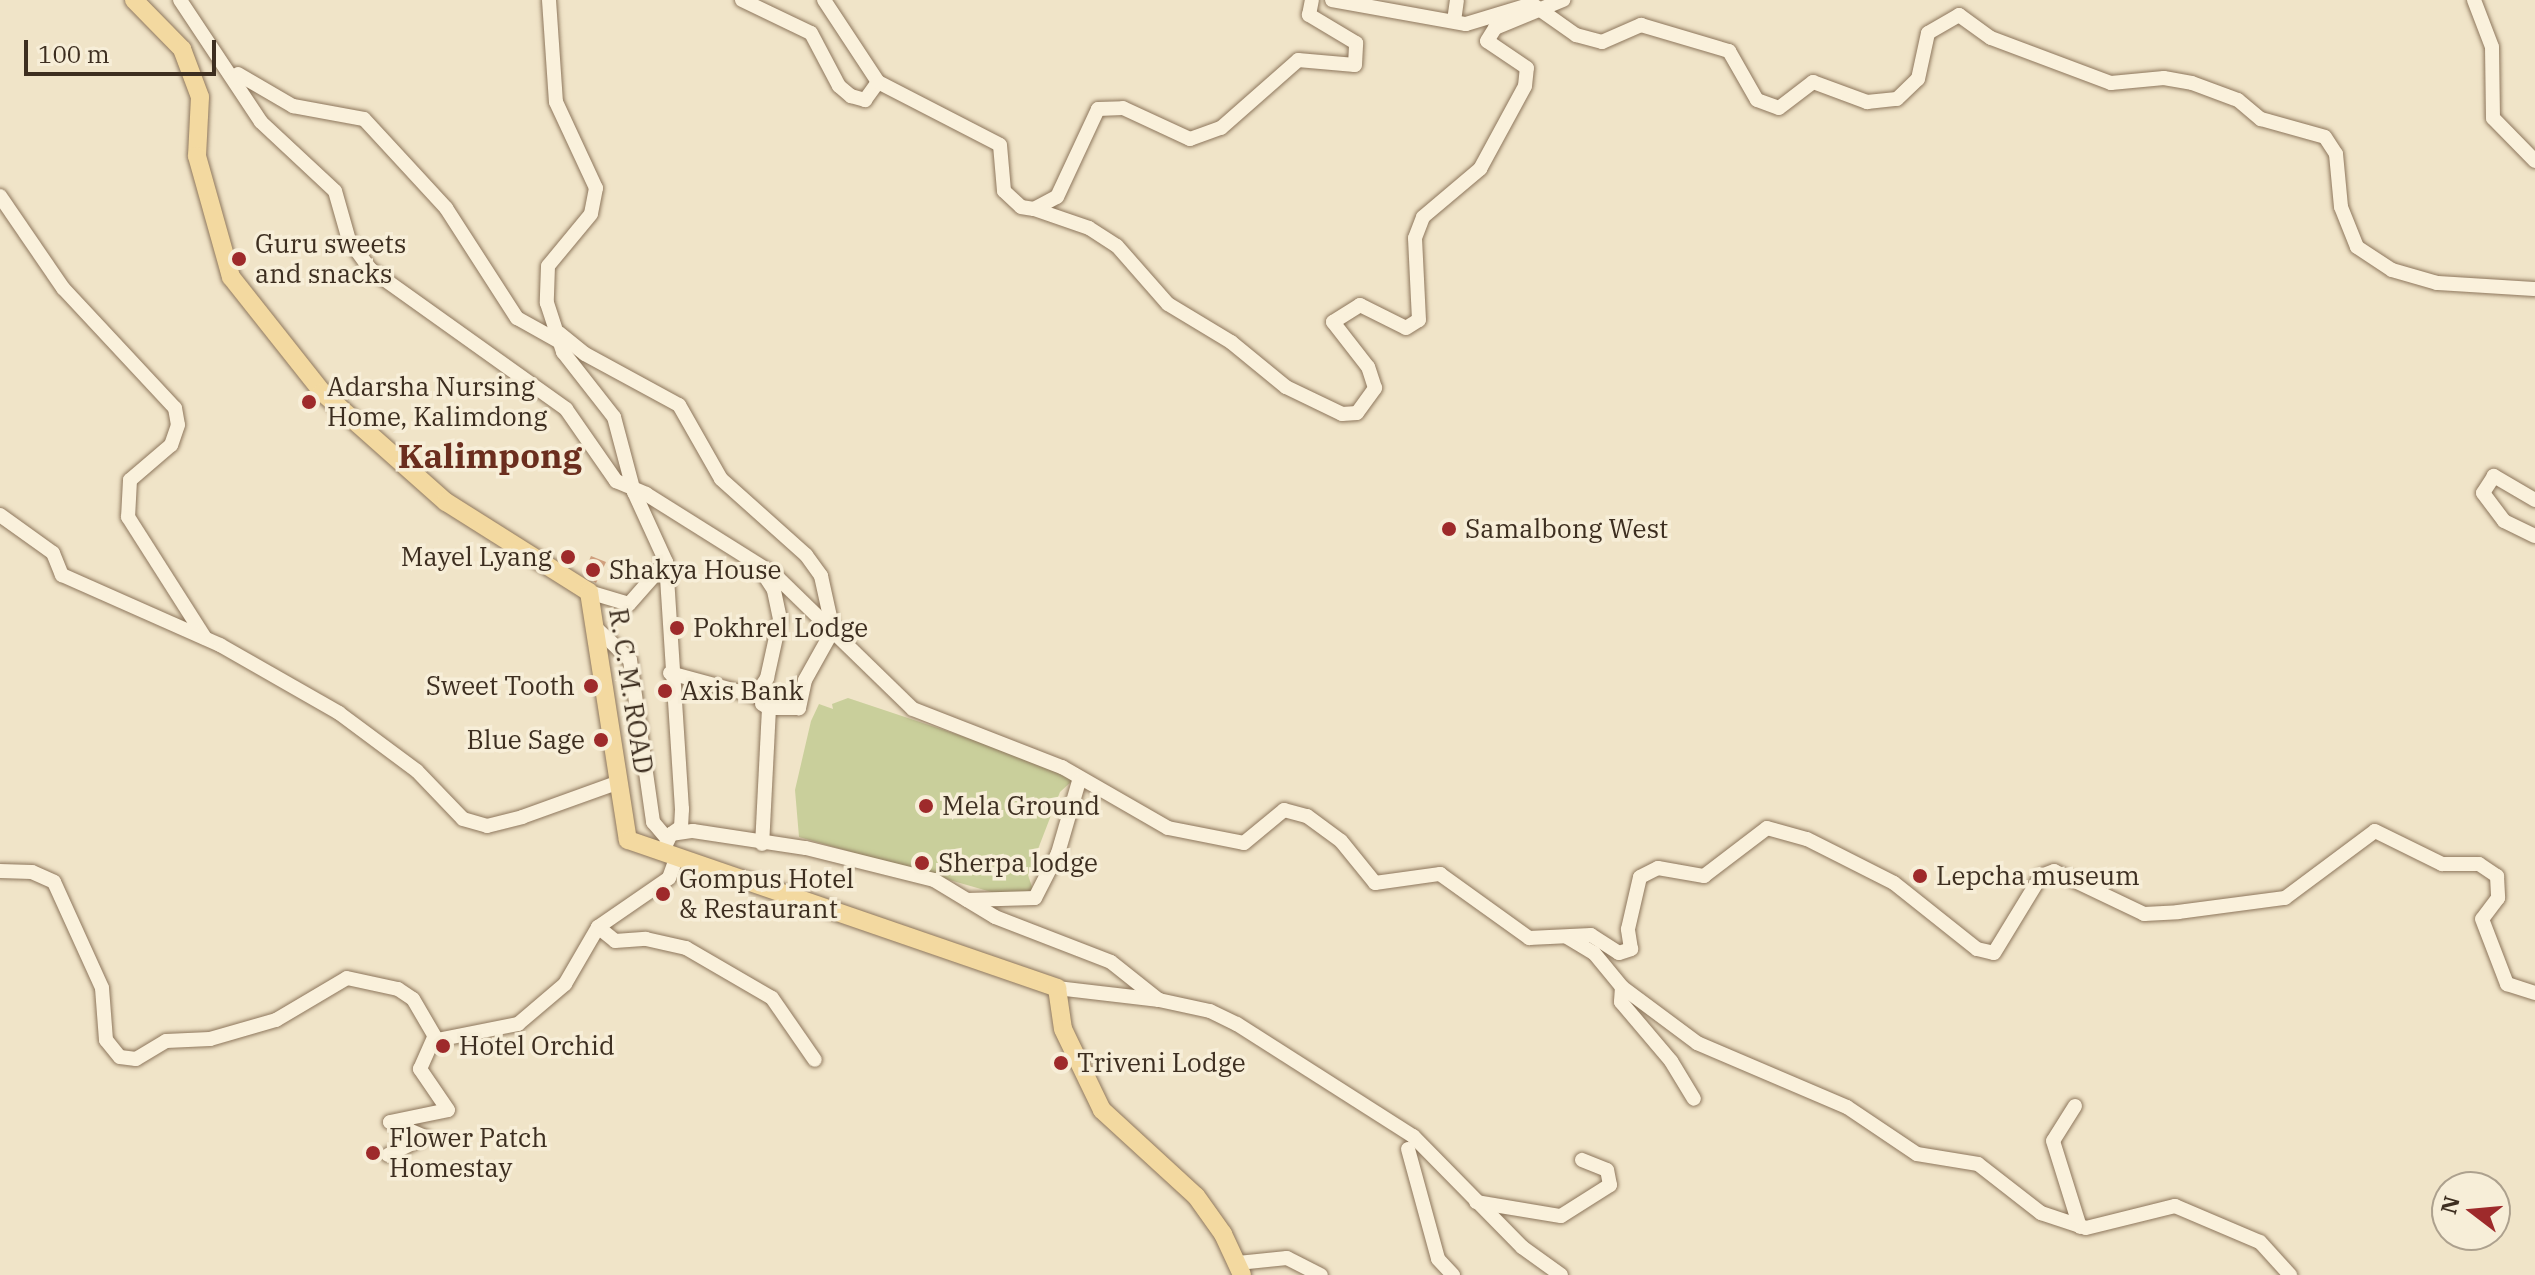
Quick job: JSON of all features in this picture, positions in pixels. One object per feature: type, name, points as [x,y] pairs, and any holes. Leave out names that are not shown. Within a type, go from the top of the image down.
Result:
[{"type":"main road","name":"R. C. M. ROAD","points":[[134,0],[182,49],[200,97],[197,156],[231,277],[322,392],[446,502],[589,592],[628,840],[669,846],[1057,988]]},
{"type":"main road","points":[[1057,988],[1063,1029],[1102,1110],[1196,1196],[1240,1269]]},
{"type":"street","points":[[180,0],[230,67],[261,122],[335,191],[349,240],[370,269],[566,409],[598,461],[634,492],[646,494],[754,560],[833,630],[891,695],[913,709],[1026,751],[1168,828],[1244,843],[1284,810],[1307,816],[1341,841],[1375,883],[1440,874],[1529,938],[1591,935],[1619,953],[1631,949],[1628,929],[1640,877],[1658,868],[1704,876],[1767,828],[1807,839],[1894,883],[1977,949],[1994,953],[2041,876],[2054,871],[2144,914],[2178,912],[2285,898],[2375,831],[2442,864],[2479,864],[2497,876],[2498,898],[2482,919],[2507,984],[2535,993]]},
{"type":"street","points":[[434,1038],[518,1024],[565,984],[598,927],[669,878],[669,846],[681,827],[666,562],[634,492],[614,417],[575,370],[558,336],[544,278],[591,214],[596,188],[556,102],[549,0]]},
{"type":"street","points":[[742,0],[811,33],[839,86],[851,96],[865,100],[878,82]]},
{"type":"street","points":[[824,0],[878,82],[1000,145],[1004,191],[1021,207],[1089,228],[1117,246],[1168,304],[1231,342],[1286,387],[1342,414],[1357,413],[1375,388],[1368,367],[1333,322],[1360,305],[1406,328],[1419,320],[1415,238],[1423,217],[1480,169],[1525,86],[1527,68],[1487,41],[1495,28],[1563,0]]},
{"type":"street","points":[[1034,209],[1057,197],[1098,109],[1123,108],[1190,139],[1221,128],[1298,60],[1355,65],[1356,43],[1309,15],[1312,0]]},
{"type":"street","points":[[1332,0],[1466,24],[1523,5],[1541,8],[1576,35],[1602,42],[1641,25],[1712,43],[1738,61],[1757,100],[1768,107],[1779,108],[1813,82],[1881,103],[1911,92],[1928,33],[1959,15],[1991,38],[2111,83],[2164,78],[2192,83],[2238,100],[2261,119],[2325,137],[2336,154],[2341,207],[2357,247],[2392,270],[2437,283],[2535,289]]},
{"type":"street","points":[[1454,21],[1457,0]]},
{"type":"street","points":[[2474,0],[2492,47],[2493,118],[2535,161]]},
{"type":"street","points":[[230,67],[293,106],[364,119],[439,199],[517,318],[558,336],[679,405],[721,479],[814,565],[829,594],[833,630],[805,680],[799,708],[769,708],[750,697],[670,673]]},
{"type":"street","points":[[0,196],[63,288],[175,408],[178,425],[171,445],[130,480],[126,499],[136,535],[205,638]]},
{"type":"street","points":[[2535,500],[2494,476],[2483,493],[2497,515],[2535,536]]},
{"type":"street","points":[[0,515],[53,553],[62,575],[205,638],[339,713],[417,771],[463,819],[487,826],[522,817],[619,782]]},
{"type":"street","points":[[750,697],[767,678],[780,619],[774,590],[754,560]]},
{"type":"street","points":[[589,592],[629,604],[666,562]]},
{"type":"street","points":[[595,627],[630,660],[653,822],[669,846]]},
{"type":"street","points":[[762,844],[769,708]]},
{"type":"street","points":[[967,900],[1035,898],[1058,853],[1079,781]]},
{"type":"street","points":[[669,846],[762,844],[868,861],[934,880],[967,900],[1111,962],[1159,1000]]},
{"type":"street","points":[[0,871],[32,872],[54,882],[93,961],[102,988],[106,1040],[120,1057],[136,1059],[166,1041],[244,1032],[347,978],[398,989],[426,1016],[434,1038],[420,1069],[448,1110],[390,1122],[425,1137],[388,1155]]},
{"type":"street","points":[[598,927],[615,941],[646,939],[686,948],[772,998],[815,1060]]},
{"type":"street","points":[[1566,937],[1594,953],[1622,987],[1710,1050],[1847,1107],[1917,1154],[1978,1164],[2041,1213],[2080,1227],[2175,1206],[2260,1242],[2290,1275]]},
{"type":"street","points":[[1622,987],[1621,1002],[1671,1061],[1694,1099]]},
{"type":"street","points":[[1057,988],[1159,1000],[1210,1011],[1350,1091],[1413,1136],[1476,1202],[1561,1275]]},
{"type":"street","points":[[2075,1106],[2053,1141],[2080,1227]]},
{"type":"street","points":[[1408,1149],[1438,1259],[1453,1275]]},
{"type":"street","points":[[1476,1202],[1561,1216],[1610,1185],[1607,1170],[1582,1160]]},
{"type":"street","points":[[1240,1269],[1287,1258],[1321,1275]]},
{"type":"green space","name":"Mela Ground","points":[[848,698],[1061,769],[1072,781],[1060,792],[1028,875],[1033,890],[1009,897],[799,837],[795,790],[811,721],[819,704],[833,709],[832,704]]},
{"type":"building","name":"Shakya House","points":[[591,556],[606,562],[596,583],[583,574]]},
{"type":"place","name":"Guru sweets and snacks","points":[[239,259]]},
{"type":"place","name":"Adarsha Nursing Home, Kalimdong","points":[[309,402]]},
{"type":"place","name":"Samalbong West","points":[[1449,529]]},
{"type":"place","name":"Mayel Lyang","points":[[568,557]]},
{"type":"place","name":"Shakya House","points":[[593,570]]},
{"type":"place","name":"Pokhrel Lodge","points":[[677,628]]},
{"type":"place","name":"Sweet Tooth","points":[[591,686]]},
{"type":"place","name":"Axis Bank","points":[[665,691]]},
{"type":"place","name":"Blue Sage","points":[[601,740]]},
{"type":"place","name":"Mela Ground","points":[[926,806]]},
{"type":"place","name":"Sherpa lodge","points":[[922,863]]},
{"type":"place","name":"Lepcha museum","points":[[1920,876]]},
{"type":"place","name":"Gompus Hotel & Restaurant","points":[[663,894]]},
{"type":"place","name":"Hotel Orchid","points":[[443,1046]]},
{"type":"place","name":"Triveni Lodge","points":[[1061,1063]]},
{"type":"place","name":"Flower Patch Homestay","points":[[373,1153]]},
{"type":"district","name":"Kalimpong","points":[[490,456]]}]
